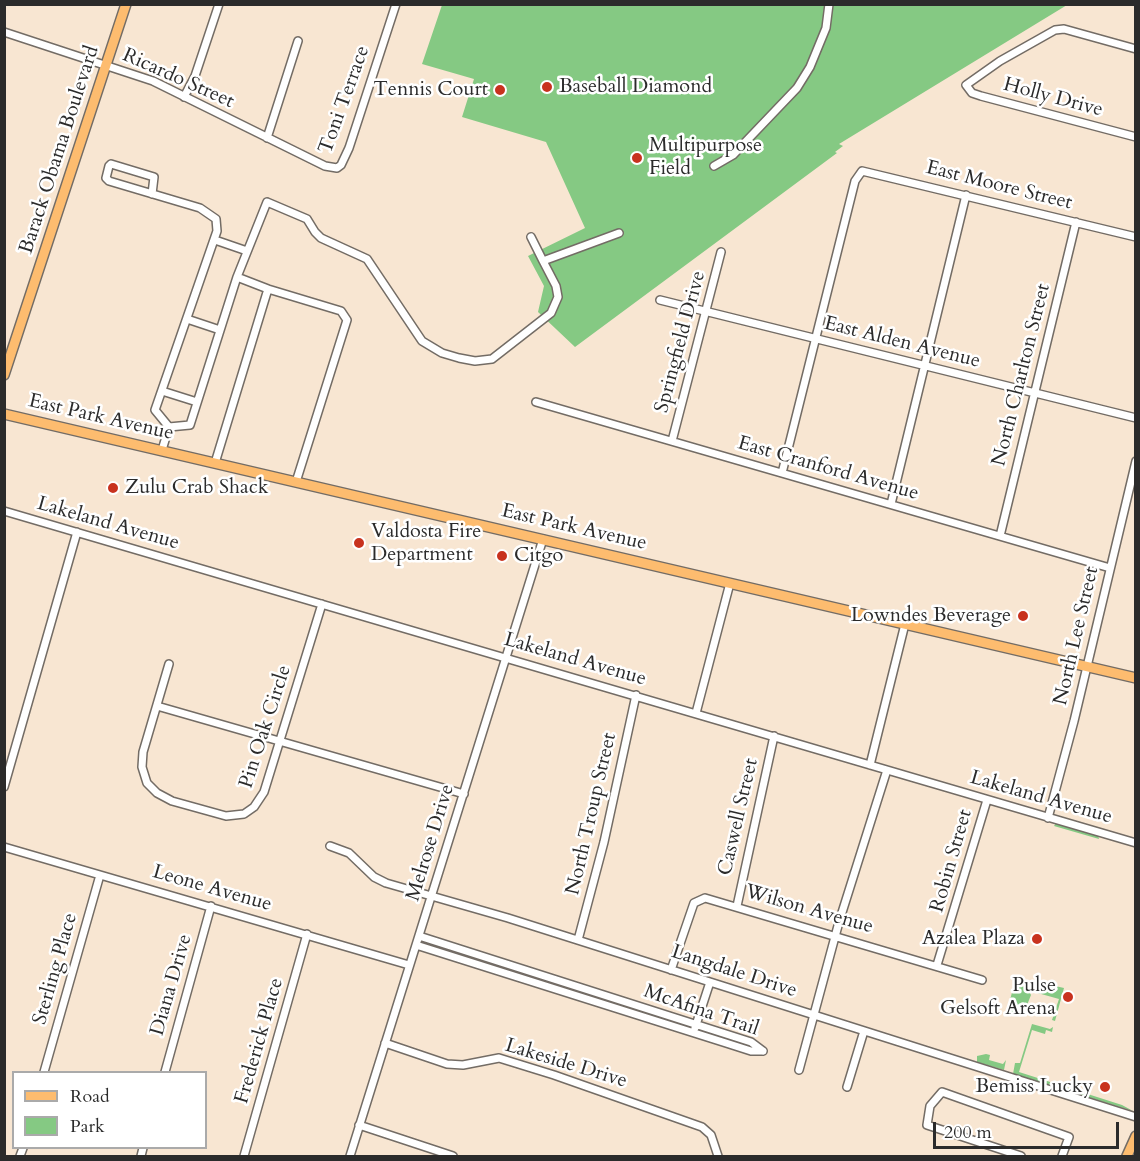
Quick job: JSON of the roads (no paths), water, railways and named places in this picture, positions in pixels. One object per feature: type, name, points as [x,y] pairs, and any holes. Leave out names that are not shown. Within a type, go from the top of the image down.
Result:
[{"type":"main road","name":"Barack Obama Boulevard","points":[[4,375],[126,4]]},
{"type":"main road","name":"East Park Avenue","points":[[4,414],[1136,678]]},
{"type":"main road","points":[[1126,1156],[1136,1136]]},
{"type":"street","points":[[184,97],[195,76],[219,4]]},
{"type":"street","name":"Toni Terrace","points":[[267,138],[325,166],[337,168],[341,165],[396,4]]},
{"type":"street","points":[[714,166],[734,155],[797,88],[810,67],[826,28],[829,4]]},
{"type":"street","name":"Holly Drive","points":[[1136,49],[1064,30],[1054,30],[1000,61],[966,85],[972,93],[981,96],[1136,136]]},
{"type":"street","name":"Ricardo Street","points":[[4,32],[153,81],[267,138]]},
{"type":"street","points":[[267,138],[298,41]]},
{"type":"street","points":[[152,194],[154,177],[111,164],[109,166],[106,178],[109,181],[152,194],[200,208],[216,219],[215,240],[155,410],[169,427]]},
{"type":"street","name":"East Moore Street","points":[[816,339],[856,177],[862,171],[1136,237]]},
{"type":"street","points":[[891,504],[966,195]]},
{"type":"street","points":[[169,427],[190,425],[237,277],[267,202],[307,219],[321,238],[367,259],[422,341],[442,352],[476,360],[492,359],[551,313],[558,297],[556,286],[531,237]]},
{"type":"street","name":"North Charlton Street","points":[[1000,536],[1076,222]]},
{"type":"street","points":[[543,261],[619,233]]},
{"type":"street","points":[[215,240],[247,251]]},
{"type":"street","name":"Springfield Drive","points":[[672,441],[721,252]]},
{"type":"street","points":[[237,277],[341,311],[346,320],[296,482]]},
{"type":"street","points":[[215,463],[268,289]]},
{"type":"street","name":"East Alden Avenue","points":[[660,300],[1136,418]]},
{"type":"street","points":[[187,319],[220,330]]},
{"type":"street","points":[[782,473],[816,339]]},
{"type":"street","points":[[162,391],[197,402]]},
{"type":"street","name":"East Cranford Avenue","points":[[536,402],[1110,568]]},
{"type":"street","points":[[162,450],[169,427]]},
{"type":"street","name":"North Lee Street","points":[[1048,818],[1136,461]]},
{"type":"street","name":"Lakeland Avenue","points":[[4,512],[1136,843]]},
{"type":"street","points":[[4,787],[76,532]]},
{"type":"street","name":"Melrose Drive","points":[[350,1156],[543,539]]},
{"type":"street","points":[[696,713],[730,583]]},
{"type":"street","name":"Pin Oak Circle","points":[[169,664],[142,767],[147,783],[157,793],[172,801],[226,816],[249,811],[261,798],[281,742],[322,604]]},
{"type":"street","points":[[870,765],[905,624]]},
{"type":"street","name":"North Troup Street","points":[[578,940],[604,842],[636,695]]},
{"type":"street","points":[[157,706],[464,794]]},
{"type":"street","name":"Caswell Street","points":[[737,906],[774,736]]},
{"type":"street","points":[[799,1070],[836,936],[887,770]]},
{"type":"street","name":"Robin Street","points":[[937,965],[987,800]]},
{"type":"street","name":"Langdale Drive","points":[[330,846],[358,858],[380,880],[578,940],[1136,1117]]},
{"type":"street","name":"Leone Avenue","points":[[4,848],[409,965]]},
{"type":"street","name":"Sterling Place","points":[[44,1071],[100,875]]},
{"type":"street","name":"Wilson Avenue","points":[[671,970],[694,903],[705,898],[982,980]]},
{"type":"street","name":"Diana Drive","points":[[165,1071],[211,906]]},
{"type":"street","name":"Frederick Place","points":[[244,1156],[307,934]]},
{"type":"street","name":"McAfina Trail","points":[[416,945],[751,1051],[763,1051],[751,1042],[419,936]]},
{"type":"street","points":[[459,958],[462,950]]},
{"type":"street","points":[[494,969],[497,961]]},
{"type":"street","points":[[528,980],[531,972]]},
{"type":"street","points":[[693,1033],[710,982]]},
{"type":"street","points":[[563,992],[566,983]]},
{"type":"street","points":[[598,1003],[601,994]]},
{"type":"street","points":[[667,1024],[670,1016]]},
{"type":"street","points":[[847,1088],[864,1031]]},
{"type":"street","points":[[726,1043],[729,1035]]},
{"type":"street","name":"Lakeside Drive","points":[[385,1043],[447,1064],[463,1065],[499,1058],[554,1075],[702,1127],[714,1141],[718,1156]]},
{"type":"street","points":[[1022,1156],[927,1125],[930,1106],[942,1092],[1069,1137],[1062,1156]]},
{"type":"street","points":[[359,1125],[453,1156]]},
{"type":"place","name":"Baseball Diamond","points":[[547,87]]},
{"type":"place","name":"Tennis Court","points":[[500,90]]},
{"type":"place","name":"Multipurpose Field","points":[[637,158]]},
{"type":"place","name":"Zulu Crab Shack","points":[[113,488]]},
{"type":"place","name":"Valdosta Fire Department","points":[[359,543]]},
{"type":"place","name":"Citgo","points":[[502,556]]},
{"type":"place","name":"Lowndes Beverage","points":[[1023,616]]},
{"type":"place","name":"Azalea Plaza","points":[[1037,939]]},
{"type":"place","name":"Pulse Gelsoft Arena","points":[[1068,997]]},
{"type":"place","name":"Bemiss Lucky","points":[[1105,1087]]}]
